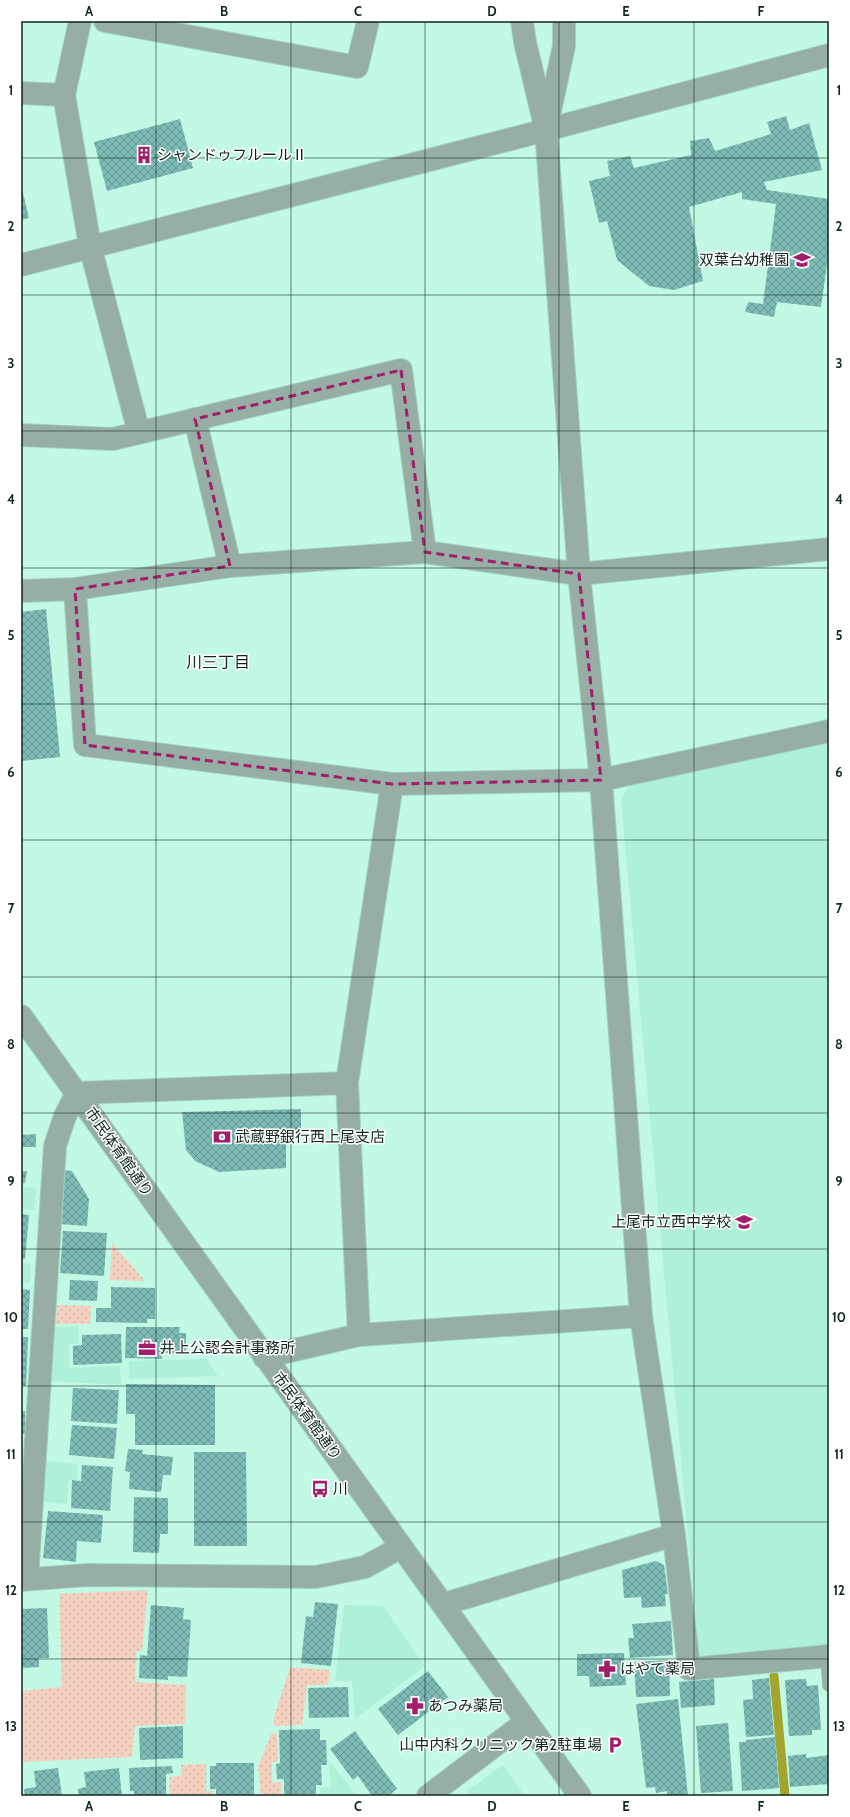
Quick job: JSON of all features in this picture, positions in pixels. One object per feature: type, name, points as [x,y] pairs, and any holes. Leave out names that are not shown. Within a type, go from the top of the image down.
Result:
[{"type":"street","points":[[80,21],[64,95],[90,246],[140,433]]},
{"type":"street","points":[[105,21],[357,67],[368,21]]},
{"type":"street","points":[[522,21],[525,42],[546,130],[579,574],[601,780],[641,1316],[674,1535],[690,1669],[828,1656]]},
{"type":"street","points":[[546,130],[564,46],[564,21]]},
{"type":"street","points":[[21,265],[90,246],[546,130],[829,55]]},
{"type":"street","points":[[21,93],[64,95]]},
{"type":"street","points":[[21,435],[113,439],[401,370],[424,552]]},
{"type":"street","points":[[195,419],[230,566]]},
{"type":"street","points":[[21,592],[75,590],[230,566],[424,552],[579,574],[829,549]]},
{"type":"street","points":[[75,590],[85,745],[392,784],[601,780],[829,731]]},
{"type":"street","points":[[359,1335],[347,1083],[392,784]]},
{"type":"street","name":"市民体育館通り","points":[[21,1016],[264,1357],[444,1604],[526,1722],[580,1796]]},
{"type":"street","points":[[347,1083],[77,1094],[65,1116],[56,1146],[24,1579],[87,1575],[316,1577],[365,1567],[401,1547]]},
{"type":"street","points":[[264,1357],[359,1335],[641,1316]]},
{"type":"street","points":[[444,1604],[674,1535]]},
{"type":"street","points":[[428,1796],[526,1722]]},
{"type":"lane","points":[[828,1656],[829,1685]]},
{"type":"highlighted area","points":[[401,370],[425,552],[579,574],[601,780],[392,784],[85,745],[75,589],[230,566],[195,419]]},
{"type":"shaded area","name":"上尾市立西中学校","points":[[829,743],[829,1645],[699,1656],[621,800],[629,786]]},
{"type":"shaded area","points":[[21,1187],[36,1188],[35,1210],[21,1209]]},
{"type":"shaded area","points":[[112,1243],[145,1281],[110,1280]]},
{"type":"shaded area","points":[[21,1263],[31,1264],[30,1283],[21,1282]]},
{"type":"shaded area","points":[[57,1305],[91,1306],[90,1324],[56,1324]]},
{"type":"shaded area","points":[[78,1326],[79,1343],[69,1345],[70,1368],[120,1366],[121,1385],[51,1381],[55,1327]]},
{"type":"shaded area","points":[[207,1359],[218,1376],[129,1379],[129,1361]]},
{"type":"shaded area","points":[[46,1461],[78,1464],[77,1480],[68,1480],[67,1504],[44,1502]]},
{"type":"shaded area","points":[[148,1590],[142,1651],[136,1651],[135,1682],[186,1685],[185,1724],[135,1726],[132,1757],[21,1762],[21,1691],[62,1687],[59,1594]]},
{"type":"shaded area","points":[[344,1605],[383,1606],[425,1666],[355,1719],[352,1681],[335,1681]]},
{"type":"shaded area","points":[[290,1667],[330,1670],[328,1685],[307,1685],[302,1725],[274,1726],[274,1717]]},
{"type":"shaded area","points":[[277,1733],[278,1762],[272,1762],[272,1783],[281,1782],[282,1796],[261,1796],[258,1767],[271,1734]]},
{"type":"shaded area","points":[[206,1764],[206,1791],[213,1791],[213,1796],[170,1796],[170,1777],[182,1776],[181,1765]]},
{"type":"shaded area","points":[[329,1764],[332,1764],[357,1796],[320,1796],[320,1788],[331,1787]]},
{"type":"shaded area","points":[[503,1765],[525,1796],[471,1796],[467,1791]]},
{"type":"building","points":[[786,116],[790,130],[809,123],[822,170],[764,182],[767,190],[829,199],[829,250],[821,307],[777,302],[774,317],[745,312],[748,302],[763,304],[776,204],[742,199],[742,192],[689,207],[703,281],[674,290],[649,286],[617,260],[607,221],[599,223],[589,181],[610,176],[607,161],[630,156],[634,168],[691,155],[690,141],[709,138],[715,151],[771,134],[767,122]]},
{"type":"building","name":"シャンドゥフルールⅡ","points":[[180,119],[193,168],[107,191],[94,142]]},
{"type":"building","points":[[21,185],[29,218],[21,220]]},
{"type":"building","points":[[46,609],[60,757],[21,761],[21,612]]},
{"type":"building","points":[[301,1109],[301,1130],[286,1132],[286,1168],[219,1172],[195,1161],[186,1150],[182,1112]]},
{"type":"building","points":[[36,1134],[36,1147],[21,1147],[21,1135]]},
{"type":"building","points":[[62,1170],[72,1171],[89,1199],[87,1226],[59,1224]]},
{"type":"building","points":[[21,1171],[27,1171],[25,1183],[21,1183]]},
{"type":"building","points":[[21,1214],[29,1215],[25,1259],[21,1258]]},
{"type":"building","points":[[63,1231],[107,1233],[104,1276],[60,1273]]},
{"type":"building","points":[[70,1280],[98,1281],[97,1301],[69,1300]]},
{"type":"building","points":[[111,1287],[155,1288],[155,1319],[147,1319],[147,1323],[96,1322],[96,1308],[111,1308]]},
{"type":"building","points":[[21,1289],[30,1290],[28,1329],[21,1329]]},
{"type":"building","points":[[126,1327],[180,1327],[179,1333],[186,1333],[186,1353],[162,1353],[162,1359],[125,1358]]},
{"type":"building","points":[[121,1334],[122,1363],[73,1365],[73,1346],[82,1345],[82,1335]]},
{"type":"building","points":[[21,1337],[28,1337],[26,1386],[21,1385]]},
{"type":"building","points":[[126,1384],[215,1385],[215,1445],[135,1445],[135,1414],[126,1414]]},
{"type":"building","points":[[73,1388],[119,1390],[117,1424],[71,1421]]},
{"type":"building","points":[[21,1411],[25,1411],[25,1434],[21,1434]]},
{"type":"building","points":[[72,1425],[117,1428],[114,1459],[69,1455]]},
{"type":"building","points":[[128,1449],[143,1450],[142,1454],[173,1457],[171,1475],[163,1475],[161,1492],[129,1489],[130,1472],[125,1471]]},
{"type":"building","points":[[194,1452],[246,1452],[247,1546],[194,1546]]},
{"type":"building","points":[[82,1465],[113,1467],[110,1511],[71,1508],[72,1480],[81,1481]]},
{"type":"building","points":[[134,1497],[168,1498],[168,1534],[160,1534],[159,1553],[133,1552]]},
{"type":"building","points":[[48,1511],[103,1515],[101,1543],[77,1541],[76,1562],[43,1558]]},
{"type":"building","points":[[656,1561],[664,1565],[668,1594],[665,1594],[666,1606],[642,1608],[641,1597],[624,1598],[622,1570]]},
{"type":"building","points":[[315,1602],[338,1604],[331,1666],[301,1663],[306,1616],[313,1617]]},
{"type":"building","points":[[151,1605],[184,1608],[183,1619],[191,1620],[187,1677],[168,1676],[168,1680],[139,1678],[140,1655],[147,1656]]},
{"type":"building","points":[[47,1608],[49,1658],[39,1658],[39,1667],[21,1668],[21,1609]]},
{"type":"building","points":[[671,1621],[673,1655],[630,1658],[628,1638],[634,1638],[632,1624]]},
{"type":"building","points":[[624,1653],[626,1685],[590,1687],[589,1676],[577,1676],[577,1654]]},
{"type":"building","points":[[669,1660],[670,1696],[636,1697],[634,1662]]},
{"type":"building","points":[[428,1671],[448,1697],[398,1735],[378,1709]]},
{"type":"building","points":[[769,1678],[774,1735],[746,1737],[743,1700],[753,1699],[752,1680]]},
{"type":"building","points":[[714,1679],[715,1705],[681,1708],[679,1682]]},
{"type":"building","points":[[806,1679],[807,1686],[818,1685],[821,1730],[812,1730],[812,1735],[789,1736],[785,1680]]},
{"type":"building","points":[[348,1687],[349,1717],[309,1718],[308,1688]]},
{"type":"building","points":[[678,1699],[688,1796],[667,1796],[667,1791],[656,1793],[655,1787],[646,1788],[636,1704]]},
{"type":"building","points":[[728,1723],[733,1791],[701,1793],[696,1726]]},
{"type":"building","points":[[183,1726],[183,1758],[140,1760],[139,1728]]},
{"type":"building","points":[[320,1729],[320,1740],[326,1740],[327,1765],[321,1765],[322,1785],[316,1785],[316,1794],[284,1795],[284,1779],[277,1779],[276,1764],[280,1763],[279,1730]]},
{"type":"building","points":[[355,1731],[397,1789],[388,1796],[372,1796],[358,1776],[353,1780],[330,1749]]},
{"type":"building","points":[[775,1737],[779,1788],[742,1791],[739,1742]]},
{"type":"building","points":[[806,1754],[806,1758],[829,1755],[829,1784],[790,1787],[788,1756]]},
{"type":"building","points":[[216,1763],[254,1763],[254,1796],[216,1796],[216,1789],[210,1789],[210,1766],[216,1766]]},
{"type":"building","points":[[172,1766],[173,1773],[166,1774],[166,1796],[134,1796],[134,1791],[130,1791],[129,1768]]},
{"type":"building","points":[[58,1768],[62,1796],[25,1796],[24,1789],[36,1787],[34,1771]]},
{"type":"building","points":[[119,1768],[122,1796],[79,1796],[78,1789],[86,1787],[84,1772]]},
{"type":"waterway","points":[[774,1676],[785,1796]]},
{"type":"place","name":"シャンドゥフルールⅡ","points":[[144,155]]},
{"type":"place","name":"双葉台幼稚園","points":[[802,260]]},
{"type":"place","name":"武蔵野銀行西上尾支店","points":[[222,1137]]},
{"type":"place","name":"上尾市立西中学校","points":[[744,1222]]},
{"type":"place","name":"井上公認会計事務所","points":[[147,1348]]},
{"type":"place","name":"川","points":[[320,1489]]},
{"type":"place","name":"はやて薬局","points":[[607,1669]]},
{"type":"place","name":"あつみ薬局","points":[[415,1706]]},
{"type":"place","name":"山中内科クリニック第2駐車場","points":[[615,1745]]},
{"type":"district","name":"川三丁目","points":[[218,662]]}]
